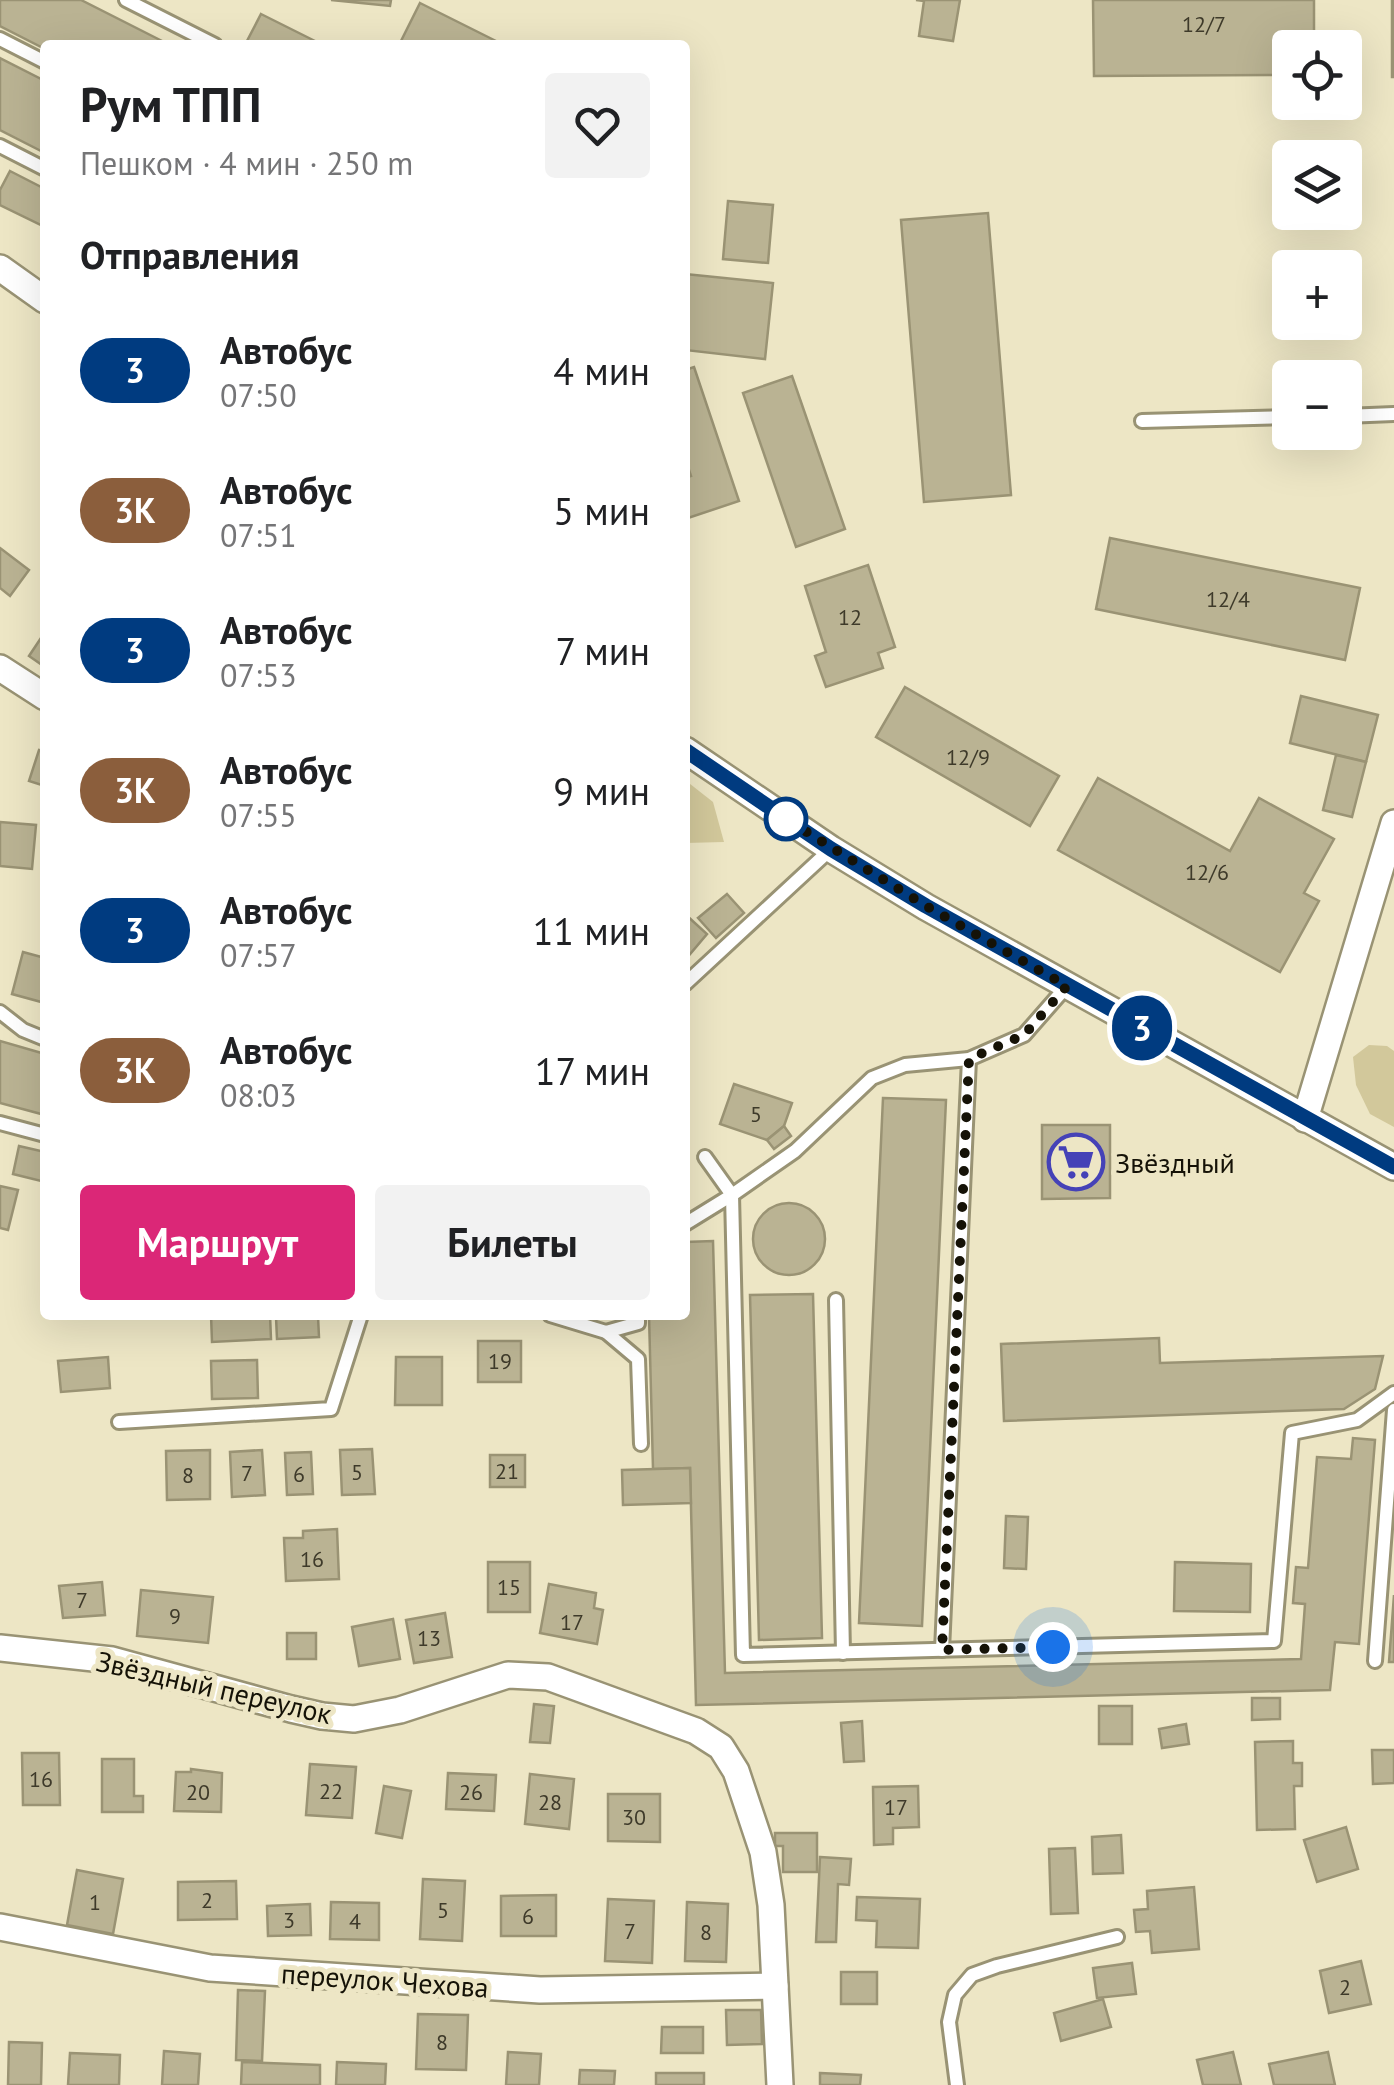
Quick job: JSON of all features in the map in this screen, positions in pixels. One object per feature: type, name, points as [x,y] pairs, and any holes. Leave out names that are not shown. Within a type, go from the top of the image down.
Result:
[{"type":"street","points":[[0,268],[40,296]]},
{"type":"street","points":[[0,668],[40,694]]},
{"type":"street","points":[[690,753],[831,849],[926,906],[1394,1167]]},
{"type":"street","points":[[1305,1119],[1394,823]]},
{"type":"street","name":"Звёздный переулок","points":[[0,1648],[112,1660],[292,1709],[354,1719],[400,1710],[508,1676],[548,1676],[696,1731],[721,1747],[736,1771],[763,1852],[772,1905],[780,2085]]},
{"type":"street","name":"переулок Чехова","points":[[0,1927],[210,1968],[540,1990],[775,1986]]},
{"type":"lane","points":[[126,0],[206,40]]},
{"type":"lane","points":[[0,39],[40,59]]},
{"type":"lane","points":[[0,146],[40,166]]},
{"type":"lane","points":[[1362,415],[1394,414]]},
{"type":"lane","points":[[1142,420],[1272,417]]},
{"type":"lane","points":[[690,979],[831,849]]},
{"type":"lane","points":[[690,1221],[795,1151],[872,1078],[904,1066],[969,1059],[1024,1035],[1067,986]]},
{"type":"lane","points":[[0,1012],[22,1030],[40,1037]]},
{"type":"lane","points":[[942,1650],[969,1059]]},
{"type":"lane","points":[[0,1123],[40,1133]]},
{"type":"lane","points":[[705,1157],[732,1195],[743,1655],[1274,1641],[1292,1433],[1357,1420],[1394,1393]]},
{"type":"lane","points":[[836,1300],[843,1652]]},
{"type":"lane","points":[[119,1422],[331,1409],[359,1320]]},
{"type":"lane","points":[[566,1320],[606,1332],[638,1359],[641,1444]]},
{"type":"lane","points":[[606,1332],[638,1320]]},
{"type":"lane","points":[[1374,1662],[1394,1410]]},
{"type":"lane","points":[[957,2085],[949,2022],[955,1995],[972,1976],[996,1966],[1118,1938]]},
{"type":"shaded area","points":[[690,784],[713,802],[724,842],[690,843]]},
{"type":"shaded area","points":[[1369,1045],[1387,1046],[1394,1051],[1394,1127],[1370,1114],[1356,1085],[1353,1057]]},
{"type":"building","points":[[0,0],[81,0],[160,40],[40,40],[40,46],[0,26]]},
{"type":"building","points":[[331,0],[391,0],[390,6]]},
{"type":"building","points":[[916,0],[960,0],[953,41],[919,36],[924,1]]},
{"type":"building","points":[[1093,0],[1314,0],[1314,30],[1272,30],[1272,75],[1094,76]]},
{"type":"building","points":[[1394,0],[1394,77],[1392,77]]},
{"type":"building","points":[[420,3],[494,40],[402,40]]},
{"type":"building","points":[[261,14],[313,40],[248,40]]},
{"type":"building","points":[[0,58],[40,78],[40,150],[0,130]]},
{"type":"building","points":[[10,171],[40,186],[40,225],[0,205],[0,190]]},
{"type":"building","points":[[728,201],[773,205],[768,263],[723,259]]},
{"type":"building","points":[[988,213],[1011,495],[924,502],[901,220]]},
{"type":"building","points":[[690,275],[773,283],[765,359],[690,351]]},
{"type":"building","points":[[694,367],[739,501],[690,517],[691,476],[690,368]]},
{"type":"building","points":[[792,376],[845,529],[796,547],[743,393]]},
{"type":"building","points":[[1110,538],[1360,588],[1345,660],[1096,609]]},
{"type":"building","points":[[0,548],[29,570],[10,596],[0,588]]},
{"type":"building","points":[[868,565],[895,647],[878,653],[883,668],[826,687],[815,656],[826,652],[805,586]]},
{"type":"building","points":[[40,640],[40,664],[29,656]]},
{"type":"building","points":[[905,687],[1059,776],[1030,826],[876,737]]},
{"type":"building","points":[[1301,696],[1378,715],[1366,762],[1290,743]]},
{"type":"building","points":[[39,750],[40,750],[40,784],[29,781]]},
{"type":"building","points":[[1336,755],[1366,762],[1352,817],[1323,810]]},
{"type":"building","points":[[1098,778],[1230,851],[1259,798],[1334,839],[1304,893],[1319,901],[1280,972],[1058,850]]},
{"type":"building","points":[[0,822],[36,825],[32,869],[0,866]]},
{"type":"building","points":[[727,894],[744,913],[716,938],[698,918]]},
{"type":"building","points":[[690,919],[707,934],[690,954]]},
{"type":"building","points":[[23,952],[40,957],[40,1002],[12,994]]},
{"type":"building","points":[[0,1041],[40,1053],[40,1114],[0,1103]]},
{"type":"building","points":[[734,1084],[792,1103],[784,1126],[767,1140],[720,1124]]},
{"type":"building","points":[[883,1098],[946,1100],[922,1626],[859,1623]]},
{"type":"building","points":[[1042,1125],[1110,1125],[1110,1198],[1042,1199]]},
{"type":"building","points":[[784,1126],[791,1136],[774,1149],[767,1140]]},
{"type":"building","points":[[19,1146],[40,1151],[40,1181],[13,1174]]},
{"type":"building","points":[[0,1186],[18,1190],[8,1230],[0,1228]]},
{"type":"building","points":[[789,1203],[803,1205],[815,1213],[823,1225],[823,1253],[815,1265],[803,1273],[789,1275],[775,1273],[763,1265],[755,1253],[753,1239],[755,1225],[763,1213],[775,1205]]},
{"type":"building","points":[[713,1241],[725,1673],[1301,1659],[1305,1604],[1293,1603],[1296,1567],[1308,1568],[1317,1457],[1351,1459],[1353,1438],[1375,1440],[1359,1644],[1335,1642],[1330,1690],[696,1705],[690,1468],[653,1469],[649,1320],[690,1320],[690,1242]]},
{"type":"building","points":[[813,1294],[822,1638],[759,1640],[750,1295]]},
{"type":"building","points":[[211,1320],[270,1320],[271,1339],[212,1342]]},
{"type":"building","points":[[276,1320],[318,1320],[319,1337],[277,1339]]},
{"type":"building","points":[[1159,1338],[1160,1363],[1383,1356],[1375,1389],[1344,1409],[1004,1421],[1001,1344]]},
{"type":"building","points":[[478,1341],[521,1341],[521,1382],[478,1382]]},
{"type":"building","points":[[108,1357],[110,1388],[61,1392],[58,1361]]},
{"type":"building","points":[[396,1357],[442,1357],[442,1405],[395,1405]]},
{"type":"building","points":[[257,1360],[258,1398],[212,1399],[211,1361]]},
{"type":"building","points":[[372,1449],[375,1494],[342,1495],[340,1450]]},
{"type":"building","points":[[210,1450],[210,1499],[167,1500],[166,1451]]},
{"type":"building","points":[[262,1450],[265,1495],[232,1497],[230,1452]]},
{"type":"building","points":[[311,1452],[313,1494],[287,1495],[285,1453]]},
{"type":"building","points":[[490,1455],[525,1455],[525,1487],[490,1487]]},
{"type":"building","points":[[690,1468],[691,1503],[623,1505],[622,1470]]},
{"type":"building","points":[[1006,1516],[1028,1517],[1026,1569],[1004,1568]]},
{"type":"building","points":[[337,1529],[339,1579],[286,1581],[284,1538],[303,1538],[303,1531]]},
{"type":"building","points":[[488,1562],[530,1562],[530,1612],[488,1612]]},
{"type":"building","points":[[1175,1562],[1251,1564],[1250,1612],[1174,1611]]},
{"type":"building","points":[[102,1582],[105,1615],[63,1618],[59,1586]]},
{"type":"building","points":[[549,1584],[596,1593],[594,1608],[603,1610],[597,1644],[540,1633]]},
{"type":"building","points":[[141,1590],[213,1597],[208,1643],[137,1636]]},
{"type":"building","points":[[1394,1595],[1394,1662],[1389,1662]]},
{"type":"building","points":[[445,1613],[452,1657],[414,1663],[406,1620]]},
{"type":"building","points":[[393,1619],[400,1659],[359,1666],[352,1627]]},
{"type":"building","points":[[287,1633],[316,1633],[316,1659],[287,1659]]},
{"type":"building","points":[[1252,1698],[1280,1698],[1280,1719],[1252,1720]]},
{"type":"building","points":[[534,1704],[554,1706],[550,1743],[530,1742]]},
{"type":"building","points":[[1099,1706],[1132,1706],[1132,1744],[1099,1744]]},
{"type":"building","points":[[862,1721],[864,1761],[844,1762],[841,1723]]},
{"type":"building","points":[[1186,1724],[1189,1744],[1162,1748],[1159,1729]]},
{"type":"building","points":[[1293,1741],[1293,1763],[1302,1763],[1302,1786],[1294,1786],[1295,1829],[1257,1830],[1255,1742]]},
{"type":"building","points":[[1372,1750],[1394,1750],[1394,1783],[1373,1784]]},
{"type":"building","points":[[22,1753],[59,1753],[60,1805],[23,1805]]},
{"type":"building","points":[[102,1759],[134,1759],[134,1796],[143,1796],[143,1812],[102,1812]]},
{"type":"building","points":[[310,1764],[356,1767],[352,1818],[306,1815]]},
{"type":"building","points":[[191,1769],[222,1773],[221,1812],[174,1811],[176,1772]]},
{"type":"building","points":[[448,1773],[496,1775],[494,1811],[446,1809]]},
{"type":"building","points":[[530,1774],[574,1779],[569,1829],[525,1824]]},
{"type":"building","points":[[384,1786],[411,1791],[402,1838],[376,1833]]},
{"type":"building","points":[[918,1786],[919,1827],[893,1828],[893,1844],[874,1845],[873,1787]]},
{"type":"building","points":[[608,1794],[660,1794],[660,1842],[608,1841]]},
{"type":"building","points":[[1346,1827],[1358,1869],[1317,1882],[1304,1840]]},
{"type":"building","points":[[775,1833],[817,1833],[817,1872],[783,1872],[783,1846],[775,1846]]},
{"type":"building","points":[[1121,1835],[1123,1873],[1093,1874],[1092,1837]]},
{"type":"building","points":[[1075,1848],[1078,1913],[1051,1914],[1049,1849]]},
{"type":"building","points":[[820,1857],[851,1859],[849,1885],[838,1884],[836,1942],[816,1942]]},
{"type":"building","points":[[77,1870],[123,1879],[113,1934],[67,1925]]},
{"type":"building","points":[[423,1879],[465,1881],[462,1941],[420,1939]]},
{"type":"building","points":[[236,1881],[237,1919],[178,1920],[178,1882]]},
{"type":"building","points":[[1194,1887],[1199,1949],[1152,1953],[1150,1931],[1136,1932],[1134,1910],[1148,1909],[1147,1891]]},
{"type":"building","points":[[556,1895],[556,1936],[501,1936],[501,1896]]},
{"type":"building","points":[[857,1897],[920,1899],[918,1948],[876,1947],[877,1921],[856,1920]]},
{"type":"building","points":[[608,1899],[654,1901],[652,1963],[605,1961]]},
{"type":"building","points":[[331,1902],[379,1903],[379,1940],[330,1939]]},
{"type":"building","points":[[687,1902],[728,1904],[726,1962],[685,1961]]},
{"type":"building","points":[[310,1904],[311,1935],[268,1936],[267,1906]]},
{"type":"building","points":[[1361,1961],[1371,2004],[1329,2013],[1320,1971]]},
{"type":"building","points":[[1132,1963],[1136,1994],[1097,1998],[1093,1968]]},
{"type":"building","points":[[841,1972],[877,1972],[877,2004],[841,2004]]},
{"type":"building","points":[[238,1990],[265,1991],[262,2061],[236,2060]]},
{"type":"building","points":[[1103,1999],[1111,2027],[1061,2041],[1054,2013]]},
{"type":"building","points":[[726,2010],[761,2010],[762,2044],[727,2045]]},
{"type":"building","points":[[418,2014],[468,2015],[466,2070],[416,2069]]},
{"type":"building","points":[[662,2027],[703,2027],[703,2053],[661,2053]]},
{"type":"building","points":[[9,2042],[42,2043],[41,2085],[8,2085]]},
{"type":"building","points":[[164,2051],[200,2054],[198,2085],[162,2085]]},
{"type":"building","points":[[508,2052],[541,2054],[539,2085],[506,2085]]},
{"type":"building","points":[[1233,2052],[1241,2085],[1203,2085],[1197,2060]]},
{"type":"building","points":[[1328,2052],[1335,2085],[1274,2085],[1269,2064]]},
{"type":"building","points":[[70,2053],[120,2055],[119,2085],[68,2085]]},
{"type":"building","points":[[242,2062],[320,2065],[320,2085],[241,2085]]},
{"type":"building","points":[[337,2062],[386,2064],[385,2085],[336,2085]]},
{"type":"building","points":[[580,2070],[615,2071],[614,2085],[579,2085]]},
{"type":"building","points":[[656,2073],[704,2073],[704,2085],[656,2085]]},
{"type":"building","points":[[820,2073],[861,2075],[860,2085],[820,2085]]},
{"type":"bus line","name":"3","points":[[690,753],[831,849],[926,906],[1394,1167]]},
{"type":"place","name":"Звёздный","points":[[1076,1162]]},
{"type":"route","points":[[786,819],[781,816],[926,906],[1067,986],[1024,1035],[969,1059],[942,1650],[1053,1647]]}]
